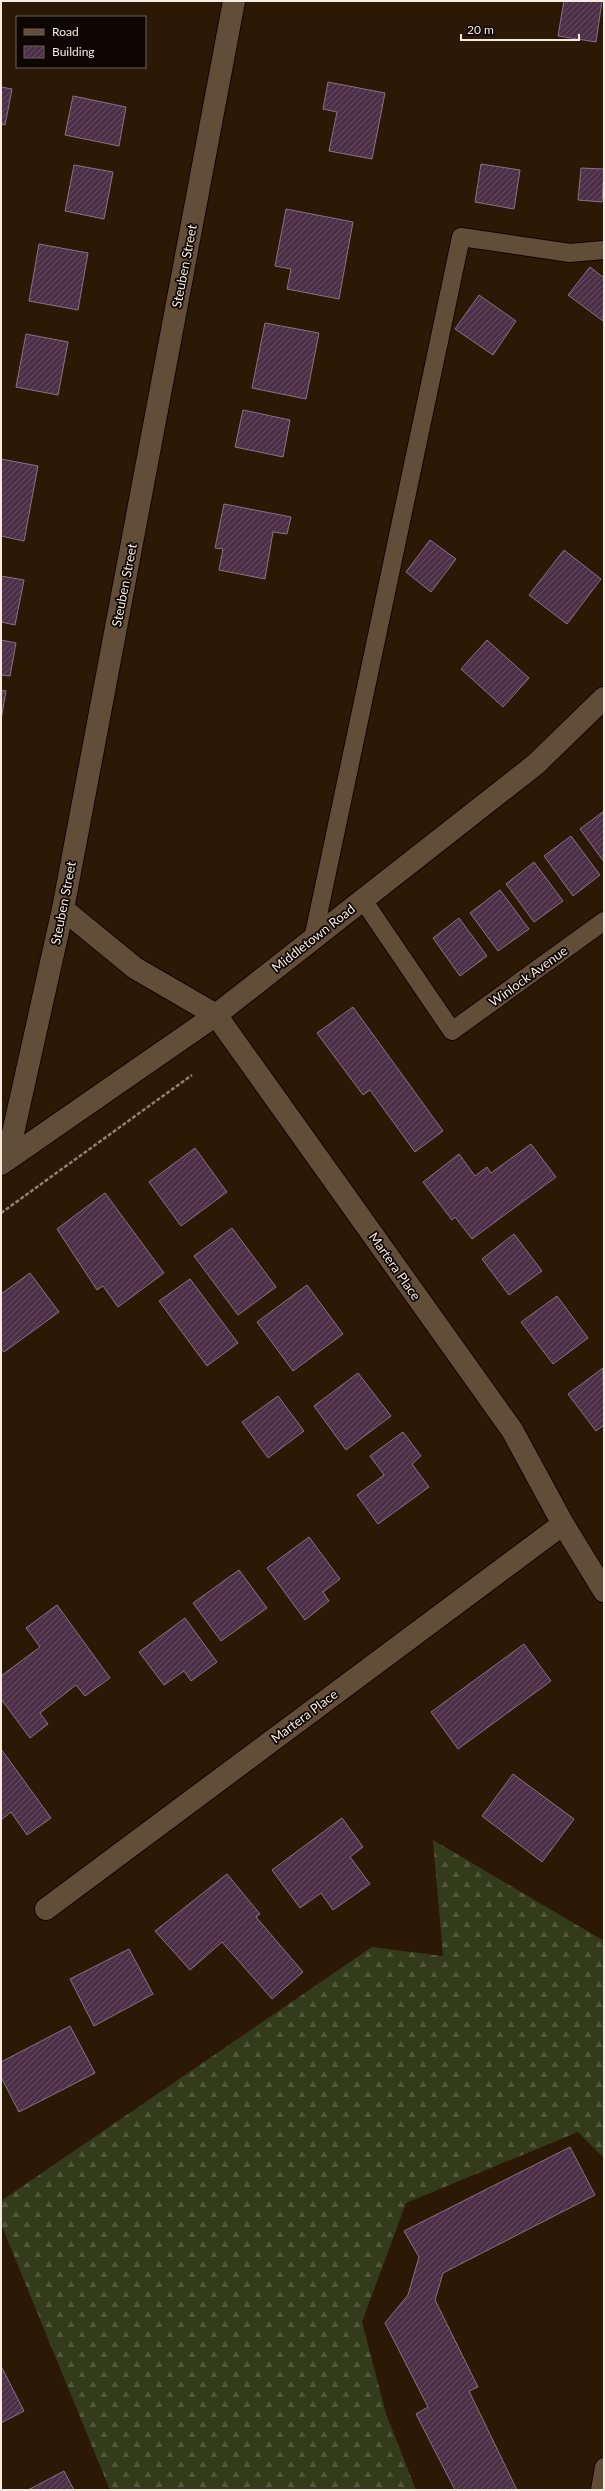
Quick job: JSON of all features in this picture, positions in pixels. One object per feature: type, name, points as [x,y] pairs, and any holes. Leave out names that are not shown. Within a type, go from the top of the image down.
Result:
[{"type":"street","name":"Steuben Street","points":[[4,1162],[63,909],[234,1]]},
{"type":"street","name":"Middletown Road","points":[[4,1162],[216,1015],[536,764],[604,698]]},
{"type":"street","points":[[63,909],[135,968],[216,1015]]},
{"type":"street","name":"Martera Place","points":[[216,1015],[512,1430],[563,1524],[604,1591]]},
{"type":"street","name":"Martera Place","points":[[46,1909],[563,1524]]},
{"type":"lane","points":[[313,939],[461,237],[570,253],[604,250]]},
{"type":"lane","name":"Winlock Avenue","points":[[363,900],[452,1031],[604,921]]},
{"type":"lane","points":[[600,2490],[604,2467]]},
{"type":"path","points":[[1,1213],[192,1075]]},
{"type":"green space","points":[[433,1840],[604,1941],[604,2158],[578,2132],[406,2203],[362,2322],[386,2414],[416,2490],[110,2490],[1,2224],[1,2201],[372,1947],[443,1956]]},
{"type":"building","points":[[564,1],[602,1],[596,42],[558,36]]},
{"type":"building","points":[[328,82],[385,93],[372,159],[329,151],[337,112],[323,109]]},
{"type":"building","points":[[1,87],[12,89],[5,125],[1,124]]},
{"type":"building","points":[[73,96],[126,107],[119,146],[65,135]]},
{"type":"building","points":[[481,164],[520,170],[514,209],[475,202]]},
{"type":"building","points":[[74,165],[113,172],[104,219],[65,211]]},
{"type":"building","points":[[581,168],[604,169],[602,202],[578,200]]},
{"type":"building","points":[[286,209],[353,222],[339,299],[287,289],[291,269],[275,266]]},
{"type":"building","points":[[39,244],[88,253],[78,310],[29,301]]},
{"type":"building","points":[[590,267],[604,278],[603,321],[568,295]]},
{"type":"building","points":[[479,295],[516,321],[493,355],[455,329]]},
{"type":"building","points":[[265,323],[319,333],[306,399],[252,388]]},
{"type":"building","points":[[26,334],[68,342],[58,395],[16,387]]},
{"type":"building","points":[[243,410],[290,420],[283,457],[235,447]]},
{"type":"building","points":[[1,459],[38,466],[24,541],[1,536]]},
{"type":"building","points":[[224,504],[291,517],[287,534],[273,532],[265,579],[219,570],[223,549],[215,548]]},
{"type":"building","points":[[430,540],[456,559],[431,592],[406,572]]},
{"type":"building","points":[[564,550],[601,579],[567,624],[529,595]]},
{"type":"building","points":[[1,576],[24,580],[15,625],[1,622]]},
{"type":"building","points":[[1,640],[16,643],[10,676],[1,675]]},
{"type":"building","points":[[487,640],[529,678],[503,707],[461,669]]},
{"type":"building","points":[[1,690],[6,691],[1,720]]},
{"type":"building","points":[[604,811],[604,862],[580,829]]},
{"type":"building","points":[[571,836],[600,875],[573,896],[544,856]]},
{"type":"building","points":[[534,862],[563,901],[534,922],[506,884]]},
{"type":"building","points":[[500,890],[529,929],[498,951],[470,913]]},
{"type":"building","points":[[459,918],[487,956],[460,976],[433,938]]},
{"type":"building","points":[[353,1007],[443,1131],[415,1152],[370,1090],[363,1095],[317,1033]]},
{"type":"building","points":[[531,1144],[556,1177],[472,1239],[455,1217],[452,1220],[423,1182],[459,1154],[475,1176],[487,1167],[491,1173]]},
{"type":"building","points":[[195,1148],[227,1192],[181,1226],[149,1182]]},
{"type":"building","points":[[105,1193],[164,1273],[118,1307],[103,1286],[97,1290],[57,1229]]},
{"type":"building","points":[[232,1228],[276,1287],[238,1315],[194,1256]]},
{"type":"building","points":[[514,1234],[542,1271],[509,1295],[482,1259]]},
{"type":"building","points":[[30,1273],[59,1312],[4,1352],[1,1348],[1,1294]]},
{"type":"building","points":[[190,1279],[238,1343],[207,1366],[159,1301]]},
{"type":"building","points":[[307,1285],[343,1334],[293,1371],[257,1322]]},
{"type":"building","points":[[557,1296],[588,1338],[553,1364],[521,1322]]},
{"type":"building","points":[[603,1368],[604,1425],[596,1431],[568,1394]]},
{"type":"building","points":[[358,1373],[391,1416],[346,1450],[314,1406]]},
{"type":"building","points":[[278,1396],[304,1431],[268,1458],[242,1422]]},
{"type":"building","points":[[403,1432],[421,1456],[412,1464],[429,1487],[378,1524],[357,1495],[384,1475],[370,1456]]},
{"type":"building","points":[[309,1537],[340,1579],[323,1592],[329,1601],[305,1620],[267,1568]]},
{"type":"building","points":[[239,1570],[267,1608],[221,1641],[193,1603]]},
{"type":"building","points":[[57,1605],[110,1678],[85,1696],[76,1685],[40,1713],[48,1724],[30,1738],[1,1699],[1,1676],[40,1647],[26,1628]]},
{"type":"building","points":[[185,1618],[217,1662],[191,1681],[184,1671],[164,1685],[139,1652]]},
{"type":"building","points":[[524,1644],[551,1681],[458,1749],[431,1712]]},
{"type":"building","points":[[1,1749],[51,1818],[27,1835],[11,1812],[1,1820]]},
{"type":"building","points":[[513,1774],[574,1819],[542,1862],[482,1816]]},
{"type":"building","points":[[342,1818],[363,1847],[350,1857],[370,1884],[333,1910],[321,1893],[300,1908],[272,1870]]},
{"type":"building","points":[[227,1874],[260,1914],[256,1917],[303,1972],[272,1999],[222,1942],[190,1970],[155,1931]]},
{"type":"building","points":[[129,1949],[153,1994],[94,2026],[70,1979]]},
{"type":"building","points":[[70,2026],[95,2073],[19,2112],[1,2077],[1,2062]]},
{"type":"building","points":[[570,2147],[595,2195],[443,2273],[435,2300],[478,2387],[469,2391],[517,2490],[455,2490],[416,2414],[428,2407],[385,2323],[408,2295],[419,2257],[404,2231]]},
{"type":"building","points":[[1,2366],[24,2411],[1,2423]]},
{"type":"building","points":[[64,2471],[74,2490],[28,2490]]}]
